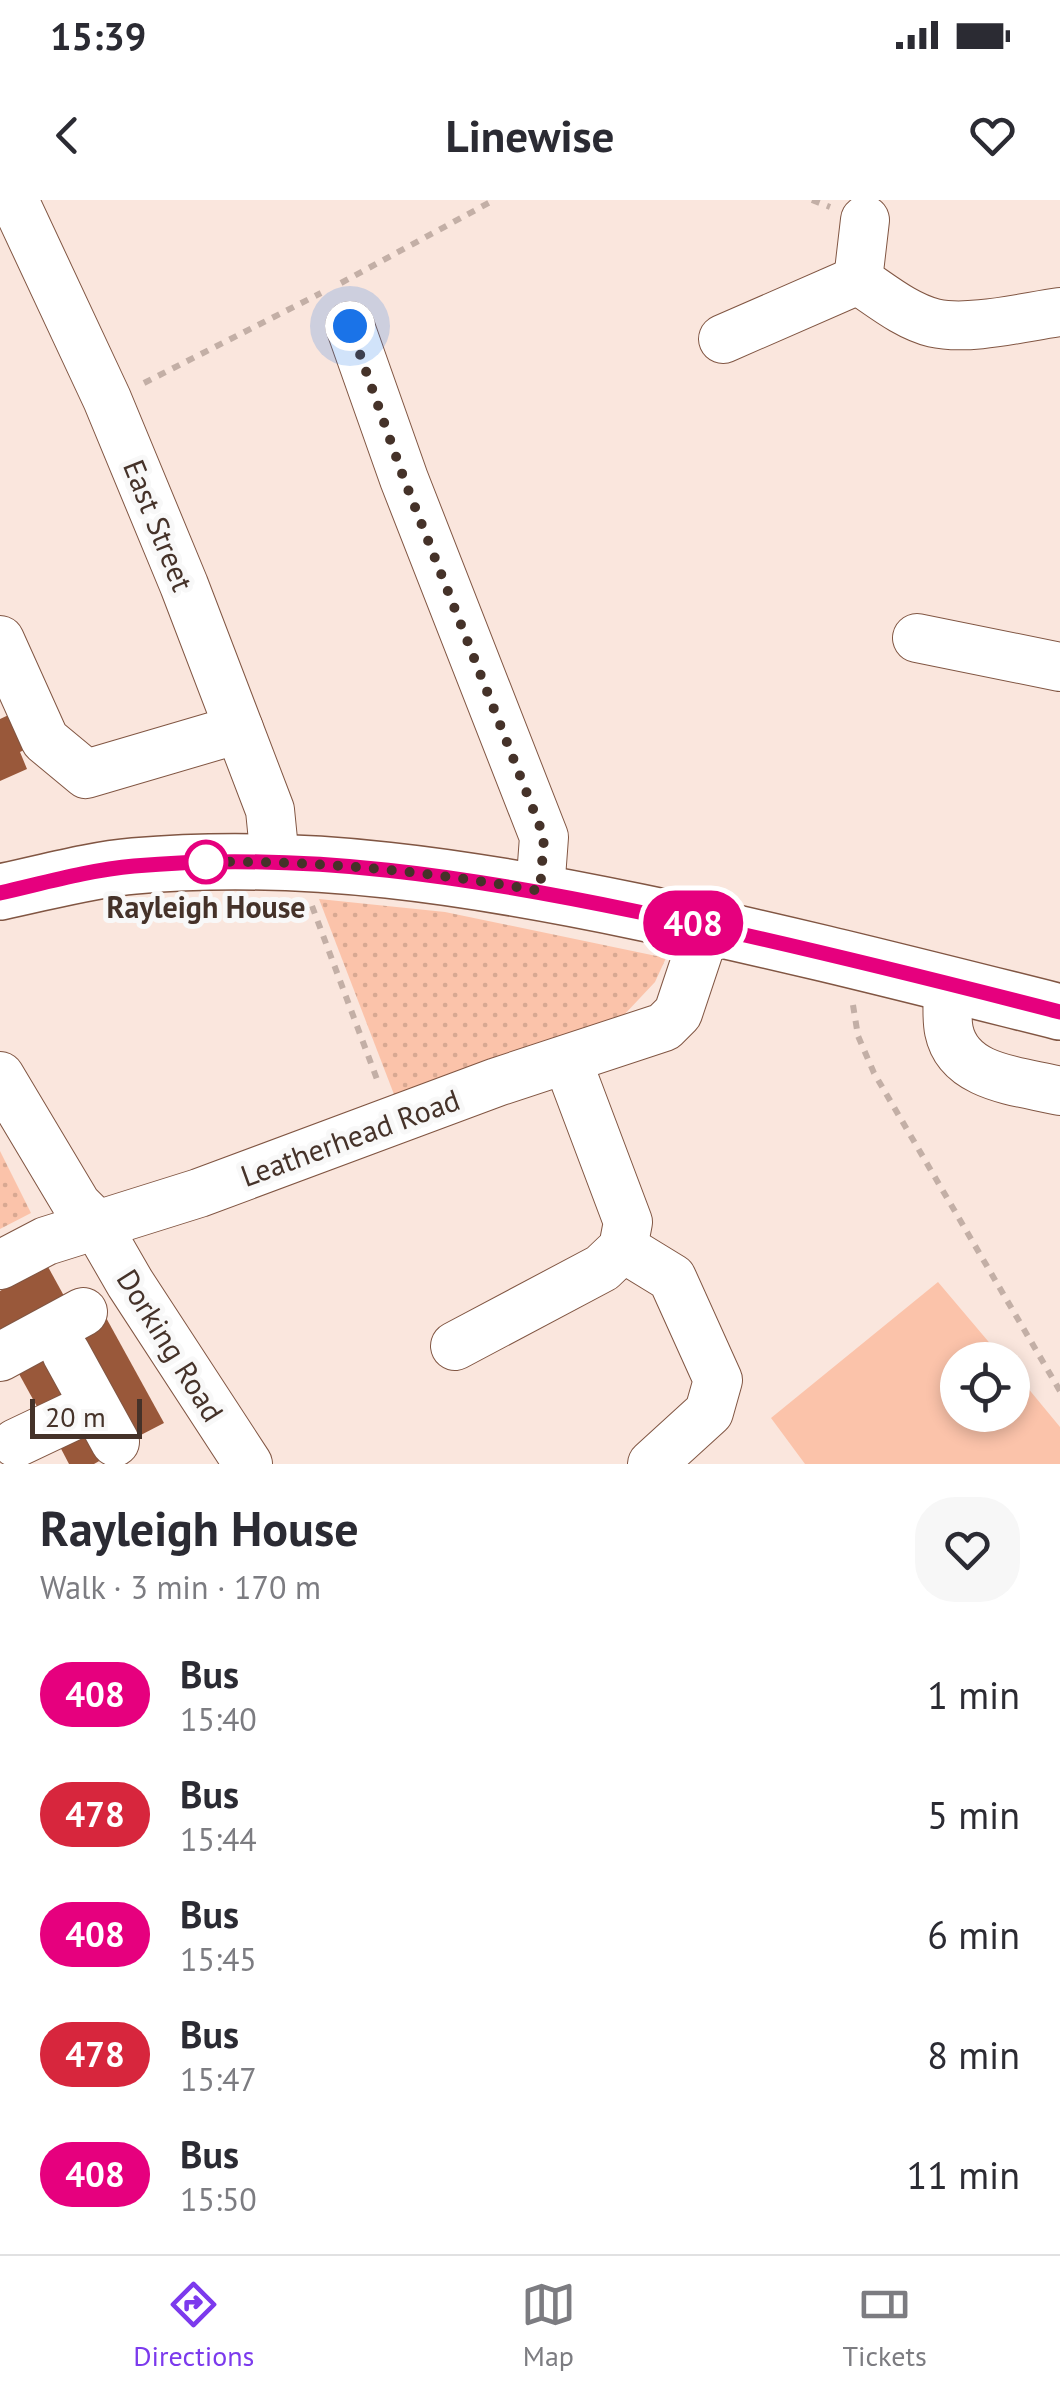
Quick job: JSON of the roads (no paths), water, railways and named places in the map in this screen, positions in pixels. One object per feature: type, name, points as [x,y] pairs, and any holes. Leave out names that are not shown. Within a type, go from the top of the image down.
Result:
[{"type":"main road","points":[[0,892],[130,866],[291,877],[456,876],[707,926],[1060,1012]]},
{"type":"street","name":"East Street","points":[[14,200],[106,399],[239,729],[291,877]]},
{"type":"street","points":[[858,280],[865,220]]},
{"type":"street","points":[[858,280],[904,311],[935,324],[968,324],[1060,312]]},
{"type":"street","points":[[723,339],[858,280]]},
{"type":"street","points":[[337,300],[544,837],[540,891]]},
{"type":"street","points":[[916,638],[1060,667]]},
{"type":"street","points":[[0,640],[45,740],[86,774],[239,729]]},
{"type":"street","name":"Leatherhead Road","points":[[0,1266],[46,1241],[199,1194],[393,1120],[664,1027],[678,1014],[707,926]]},
{"type":"street","points":[[948,984],[948,1030],[958,1057],[984,1073],[1060,1091]]},
{"type":"street","points":[[455,1346],[602,1268],[623,1248],[628,1222],[568,1060]]},
{"type":"street","points":[[0,1076],[77,1205],[96,1224]]},
{"type":"street","name":"Dorking Road","points":[[96,1224],[248,1464]]},
{"type":"street","points":[[623,1248],[672,1278],[718,1380],[709,1412],[652,1464]]},
{"type":"street","points":[[0,1357],[75,1332],[104,1424],[16,1443]]},
{"type":"place","name":"Rayleigh House","points":[[206,862]]}]
